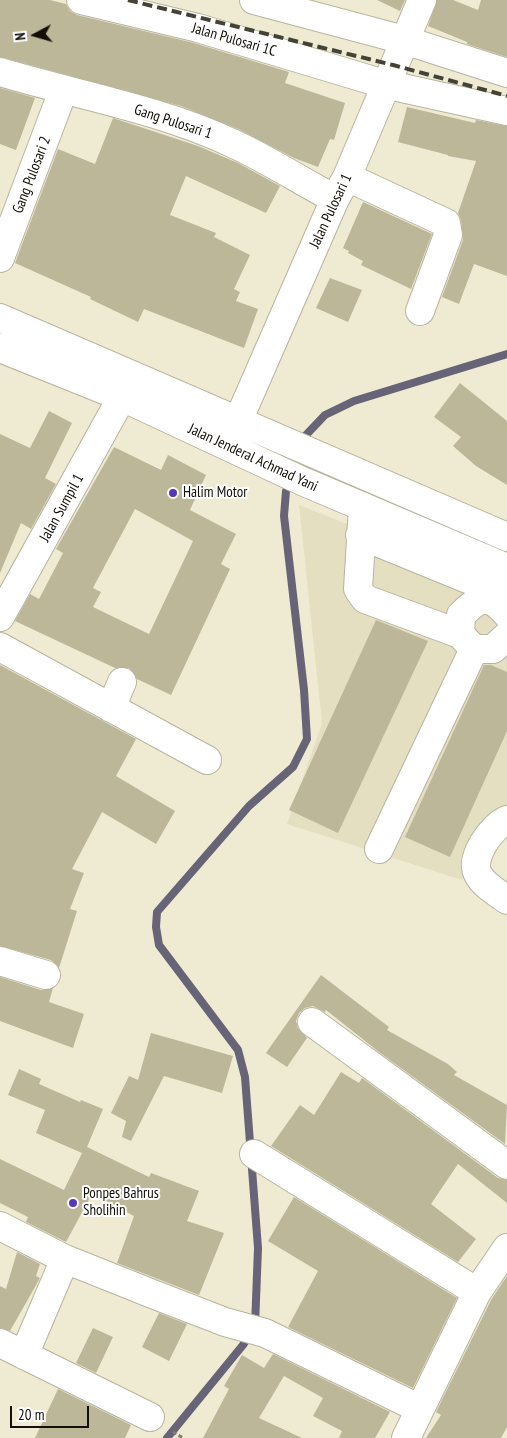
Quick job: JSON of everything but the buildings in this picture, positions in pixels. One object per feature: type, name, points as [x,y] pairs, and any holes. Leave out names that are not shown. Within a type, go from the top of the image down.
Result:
[{"type":"street","name":"Jalan Pulosari 1C","points":[[81,0],[198,28],[384,84],[507,111]]},
{"type":"street","points":[[254,0],[404,40],[507,73]]},
{"type":"street","name":"Jalan Pulosari 1","points":[[238,421],[422,0]]},
{"type":"street","name":"Gang Pulosari 1","points":[[0,72],[63,91],[154,114],[232,142],[341,188],[446,223],[448,235],[420,311]]},
{"type":"street","name":"Gang Pulosari 2","points":[[0,258],[63,91]]},
{"type":"street","name":"Jalan Jenderal Achmad Yani","points":[[0,318],[507,537]]},
{"type":"street","name":"Jalan Jenderal Achmad Yani","points":[[0,348],[122,397],[260,462],[363,507],[504,591]]},
{"type":"street","name":"Jalan Sumpil 1","points":[[0,617],[122,397]]},
{"type":"street","points":[[363,507],[358,589],[365,599],[488,644]]},
{"type":"street","points":[[360,535],[504,591]]},
{"type":"street","points":[[488,644],[461,614],[475,601],[487,599],[504,591]]},
{"type":"street","points":[[378,848],[488,644]]},
{"type":"street","points":[[0,647],[207,760]]},
{"type":"street","points":[[110,708],[122,682]]},
{"type":"street","points":[[507,820],[490,832],[478,856],[476,868],[478,875],[484,882],[507,900]]},
{"type":"street","points":[[0,961],[46,975]]},
{"type":"street","points":[[312,1022],[507,1165]]},
{"type":"street","points":[[254,1154],[477,1292]]},
{"type":"street","points":[[0,1226],[65,1259],[225,1322],[265,1333],[418,1408]]},
{"type":"street","points":[[406,1438],[418,1408],[477,1292],[507,1248]]},
{"type":"street","points":[[24,1355],[65,1259]]},
{"type":"street","points":[[0,1343],[150,1417]]},
{"type":"shaded area","points":[[299,505],[507,587],[507,806],[497,812],[462,880],[287,824],[322,723]]},
{"type":"waterway","points":[[167,1438],[243,1345],[255,1326],[258,1248],[245,1077],[238,1050],[159,945],[156,927],[157,912],[249,806],[293,767],[307,739],[304,690],[284,516],[286,491],[306,435],[325,415],[354,401],[507,354]]},
{"type":"railway","points":[[128,0],[393,65],[507,96]]},
{"type":"place","name":"Halim Motor","points":[[173,493]]},
{"type":"place","name":"Ponpes Bahrus Sholihin","points":[[73,1203]]}]
